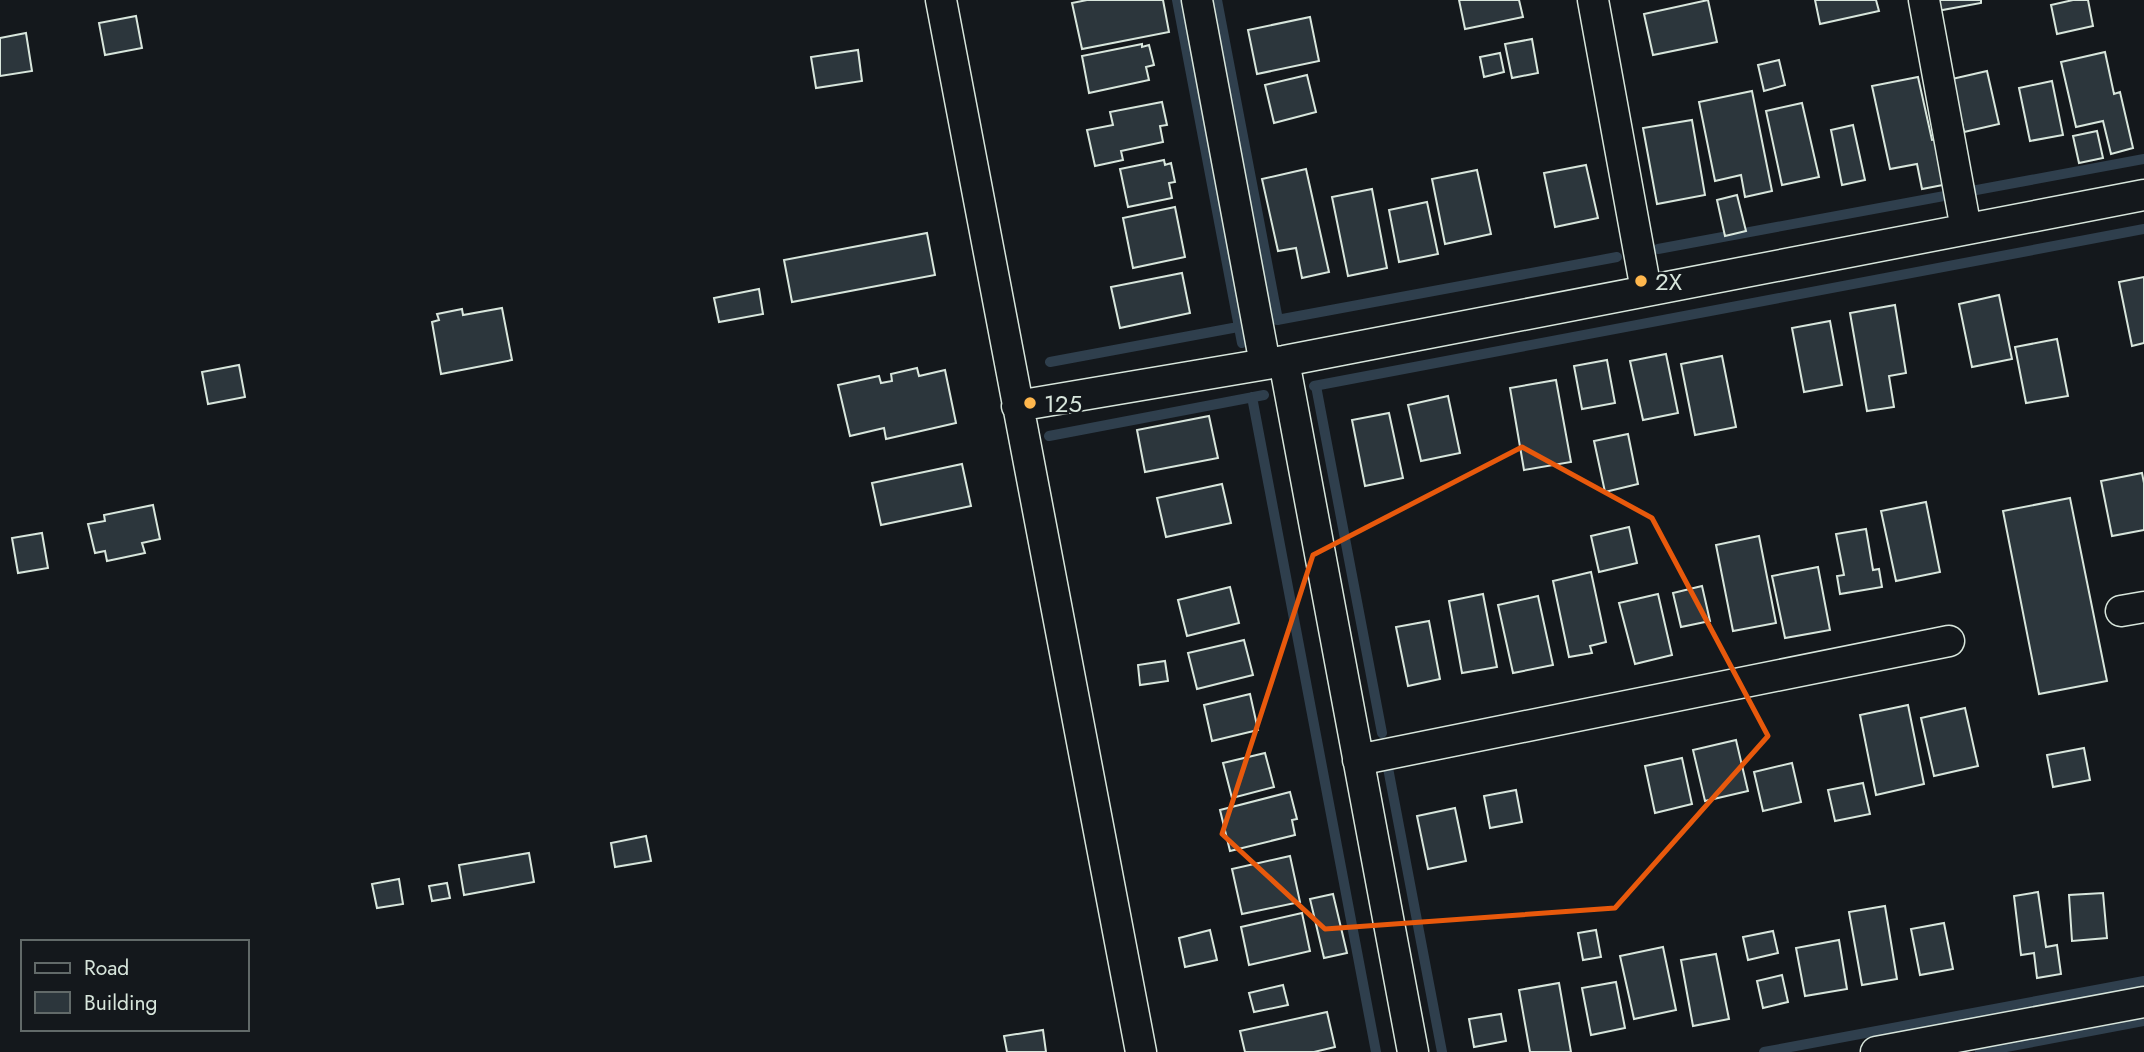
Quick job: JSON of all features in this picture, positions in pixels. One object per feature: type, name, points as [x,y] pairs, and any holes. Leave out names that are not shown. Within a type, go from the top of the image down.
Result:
[{"type":"street","points":[[941,0],[1140,1052]]},
{"type":"street","points":[[1197,0],[1358,760],[1413,1052]]},
{"type":"street","points":[[1593,0],[1646,290]]},
{"type":"street","points":[[1924,0],[1966,229]]},
{"type":"street","points":[[1017,406],[1274,363],[2144,195]]},
{"type":"street","points":[[1358,760],[1949,641]]},
{"type":"street","points":[[1876,1052],[2144,1002]]},
{"type":"highlighted area","points":[[1522,447],[1652,518],[1768,736],[1615,908],[1325,929],[1222,834],[1313,555]]},
{"type":"building","points":[[1087,0],[1163,0],[1169,32],[1082,49],[1072,3]]},
{"type":"building","points":[[1459,0],[1519,0],[1523,17],[1465,29]]},
{"type":"building","points":[[1708,0],[1717,42],[1653,55],[1644,14]]},
{"type":"building","points":[[1815,0],[1876,0],[1879,11],[1820,24]]},
{"type":"building","points":[[1935,0],[1981,0],[1981,3],[1937,11]]},
{"type":"building","points":[[2088,0],[2093,26],[2057,34],[2051,5]]},
{"type":"building","points":[[136,16],[142,48],[105,55],[99,23]]},
{"type":"building","points":[[1310,17],[1319,61],[1257,74],[1248,30]]},
{"type":"building","points":[[26,33],[32,71],[0,76],[0,38]]},
{"type":"building","points":[[1532,39],[1538,73],[1512,78],[1505,44]]},
{"type":"building","points":[[1142,44],[1142,47],[1149,45],[1154,65],[1146,67],[1149,80],[1089,93],[1082,56]]},
{"type":"building","points":[[858,50],[862,81],[816,88],[811,57]]},
{"type":"building","points":[[2105,52],[2114,94],[2120,92],[2133,148],[2111,154],[2103,121],[2076,127],[2061,62]]},
{"type":"building","points":[[1500,53],[1504,72],[1484,77],[1480,57]]},
{"type":"building","points":[[1779,60],[1785,85],[1764,91],[1758,65]]},
{"type":"building","points":[[1987,71],[1999,124],[1964,132],[1952,79]]},
{"type":"building","points":[[1307,75],[1316,112],[1274,123],[1265,85]]},
{"type":"building","points":[[1918,77],[1932,140],[1939,139],[1948,184],[1922,189],[1917,164],[1890,169],[1872,86]]},
{"type":"building","points":[[2052,81],[2063,135],[2030,141],[2019,88]]},
{"type":"building","points":[[1752,91],[1772,191],[1745,197],[1741,175],[1715,181],[1699,102]]},
{"type":"building","points":[[1162,102],[1167,125],[1160,126],[1163,142],[1121,151],[1123,160],[1095,166],[1087,130],[1113,125],[1110,112]]},
{"type":"building","points":[[1802,103],[1819,177],[1782,185],[1766,111]]},
{"type":"building","points":[[1692,120],[1705,195],[1657,204],[1643,128]]},
{"type":"building","points":[[1853,125],[1865,180],[1842,185],[1831,130]]},
{"type":"building","points":[[2097,131],[2103,158],[2079,163],[2073,136]]},
{"type":"building","points":[[1164,160],[1165,165],[1171,163],[1175,182],[1169,183],[1172,198],[1128,207],[1120,169]]},
{"type":"building","points":[[1586,165],[1598,218],[1555,227],[1544,173]]},
{"type":"building","points":[[1306,169],[1329,272],[1302,278],[1296,248],[1278,251],[1262,179]]},
{"type":"building","points":[[1477,170],[1491,234],[1445,244],[1432,179]]},
{"type":"building","points":[[1372,189],[1387,268],[1348,276],[1332,197]]},
{"type":"building","points":[[1737,195],[1746,231],[1725,236],[1717,200]]},
{"type":"building","points":[[1427,202],[1438,254],[1399,262],[1389,210]]},
{"type":"building","points":[[1175,207],[1185,257],[1133,268],[1123,218]]},
{"type":"building","points":[[927,233],[935,275],[792,302],[784,260]]},
{"type":"building","points":[[1182,273],[1190,313],[1120,328],[1111,287]]},
{"type":"building","points":[[2144,277],[2144,343],[2132,346],[2119,282]]},
{"type":"building","points":[[759,289],[763,314],[719,322],[714,298]]},
{"type":"building","points":[[1999,295],[2012,359],[1972,367],[1959,304]]},
{"type":"building","points":[[1895,305],[1906,373],[1889,376],[1894,407],[1867,411],[1850,313]]},
{"type":"building","points":[[502,308],[512,360],[441,374],[432,322],[439,320],[437,314],[462,309],[463,315]]},
{"type":"building","points":[[1830,321],[1842,385],[1804,392],[1792,328]]},
{"type":"building","points":[[2057,339],[2068,396],[2026,403],[2015,347]]},
{"type":"building","points":[[1666,354],[1678,413],[1643,420],[1630,361]]},
{"type":"building","points":[[1722,356],[1736,427],[1695,435],[1681,364]]},
{"type":"building","points":[[1607,360],[1615,403],[1582,409],[1574,366]]},
{"type":"building","points":[[239,365],[245,397],[208,404],[202,372]]},
{"type":"building","points":[[917,368],[919,376],[945,370],[956,423],[886,439],[884,428],[850,436],[838,385],[879,376],[881,383],[892,381],[891,374]]},
{"type":"building","points":[[1556,380],[1571,462],[1524,470],[1510,388]]},
{"type":"building","points":[[1448,396],[1460,453],[1421,461],[1408,405]]},
{"type":"building","points":[[1389,413],[1403,478],[1365,486],[1352,420]]},
{"type":"building","points":[[1209,416],[1218,458],[1145,472],[1137,430]]},
{"type":"building","points":[[1628,434],[1638,484],[1605,492],[1594,441]]},
{"type":"building","points":[[962,464],[971,506],[881,525],[872,483]]},
{"type":"building","points":[[2142,473],[2144,530],[2112,536],[2101,481]]},
{"type":"building","points":[[1222,484],[1231,523],[1166,537],[1157,498]]},
{"type":"building","points":[[2070,498],[2107,681],[2039,694],[2003,511]]},
{"type":"building","points":[[1926,502],[1940,572],[1896,581],[1881,511]]},
{"type":"building","points":[[153,505],[160,539],[142,543],[145,553],[107,561],[105,551],[95,553],[88,524],[105,521],[104,515]]},
{"type":"building","points":[[1629,527],[1637,563],[1599,572],[1591,536]]},
{"type":"building","points":[[1866,529],[1873,570],[1879,569],[1882,587],[1840,594],[1837,576],[1844,575],[1836,534]]},
{"type":"building","points":[[42,533],[48,568],[18,573],[12,538]]},
{"type":"building","points":[[1759,536],[1776,623],[1733,631],[1716,545]]},
{"type":"building","points":[[1818,567],[1830,630],[1785,638],[1772,576]]},
{"type":"building","points":[[1591,572],[1606,642],[1590,646],[1592,653],[1569,657],[1553,581]]},
{"type":"building","points":[[1702,586],[1710,621],[1681,627],[1673,593]]},
{"type":"building","points":[[1230,587],[1239,623],[1187,636],[1178,600]]},
{"type":"building","points":[[1483,594],[1497,667],[1462,673],[1449,601]]},
{"type":"building","points":[[1658,594],[1672,655],[1635,664],[1619,603]]},
{"type":"building","points":[[1538,596],[1553,665],[1513,673],[1498,605]]},
{"type":"building","points":[[1429,621],[1440,679],[1408,686],[1396,627]]},
{"type":"building","points":[[1244,640],[1253,675],[1197,689],[1188,653]]},
{"type":"building","points":[[1165,661],[1168,681],[1140,685],[1138,665]]},
{"type":"building","points":[[1250,694],[1258,730],[1212,741],[1204,705]]},
{"type":"building","points":[[1908,705],[1924,784],[1876,795],[1860,715]]},
{"type":"building","points":[[1965,708],[1978,766],[1934,776],[1921,718]]},
{"type":"building","points":[[1736,740],[1748,791],[1705,801],[1693,750]]},
{"type":"building","points":[[2084,748],[2090,780],[2053,787],[2047,755]]},
{"type":"building","points":[[1265,753],[1274,787],[1232,798],[1223,763]]},
{"type":"building","points":[[1682,758],[1692,804],[1655,813],[1645,766]]},
{"type":"building","points":[[1792,763],[1801,802],[1763,811],[1754,772]]},
{"type":"building","points":[[1863,783],[1870,814],[1835,821],[1828,790]]},
{"type":"building","points":[[1516,790],[1522,822],[1490,828],[1484,796]]},
{"type":"building","points":[[1290,792],[1297,819],[1292,820],[1295,835],[1230,851],[1220,810]]},
{"type":"building","points":[[1455,808],[1466,861],[1428,869],[1417,816]]},
{"type":"building","points":[[646,836],[651,861],[615,867],[611,843]]},
{"type":"building","points":[[529,853],[534,882],[464,895],[459,865]]},
{"type":"building","points":[[1290,856],[1300,902],[1242,914],[1232,869]]},
{"type":"building","points":[[399,879],[403,904],[377,908],[372,884]]},
{"type":"building","points":[[447,883],[450,898],[432,901],[429,886]]},
{"type":"building","points":[[2038,892],[2046,947],[2057,945],[2061,974],[2037,978],[2034,953],[2021,955],[2014,896]]},
{"type":"building","points":[[2103,893],[2107,938],[2072,941],[2069,895]]},
{"type":"building","points":[[1333,894],[1347,953],[1324,958],[1310,899]]},
{"type":"building","points":[[1885,906],[1897,979],[1862,985],[1849,912]]},
{"type":"building","points":[[1302,913],[1310,951],[1249,965],[1241,927]]},
{"type":"building","points":[[1944,923],[1953,969],[1920,975],[1911,929]]},
{"type":"building","points":[[1210,930],[1217,960],[1185,967],[1179,938]]},
{"type":"building","points":[[1596,930],[1601,957],[1583,960],[1578,933]]},
{"type":"building","points":[[1773,931],[1778,953],[1748,960],[1743,937]]},
{"type":"building","points":[[1839,940],[1847,989],[1805,996],[1796,948]]},
{"type":"building","points":[[1663,947],[1676,1010],[1634,1019],[1620,956]]},
{"type":"building","points":[[1716,954],[1729,1019],[1693,1026],[1681,960]]},
{"type":"building","points":[[1782,975],[1788,1002],[1763,1008],[1757,981]]},
{"type":"building","points":[[1616,982],[1625,1028],[1591,1035],[1582,988]]},
{"type":"building","points":[[1559,983],[1571,1052],[1530,1052],[1519,990]]},
{"type":"building","points":[[1283,985],[1288,1005],[1254,1012],[1249,993]]},
{"type":"building","points":[[1327,1012],[1335,1047],[1314,1052],[1245,1052],[1240,1031]]},
{"type":"building","points":[[1501,1014],[1506,1041],[1474,1047],[1469,1019]]},
{"type":"building","points":[[1043,1030],[1046,1052],[1007,1052],[1004,1036]]},
{"type":"waterway","points":[[1177,0],[1242,343]]},
{"type":"waterway","points":[[1217,0],[1278,320]]},
{"type":"waterway","points":[[1658,249],[2144,159]]},
{"type":"waterway","points":[[1314,386],[2144,229]]},
{"type":"waterway","points":[[1277,320],[1617,257]]},
{"type":"waterway","points":[[1050,362],[1238,327]]},
{"type":"waterway","points":[[1316,386],[1382,733]]},
{"type":"waterway","points":[[1049,436],[1264,395]]},
{"type":"waterway","points":[[1252,397],[1376,1052]]},
{"type":"waterway","points":[[1388,768],[1442,1052]]},
{"type":"waterway","points":[[1764,1052],[2144,981]]},
{"type":"waterway","points":[[1980,1052],[2144,1021]]},
{"type":"place","name":"2X","points":[[1641,281]]},
{"type":"place","name":"125","points":[[1030,403]]}]
